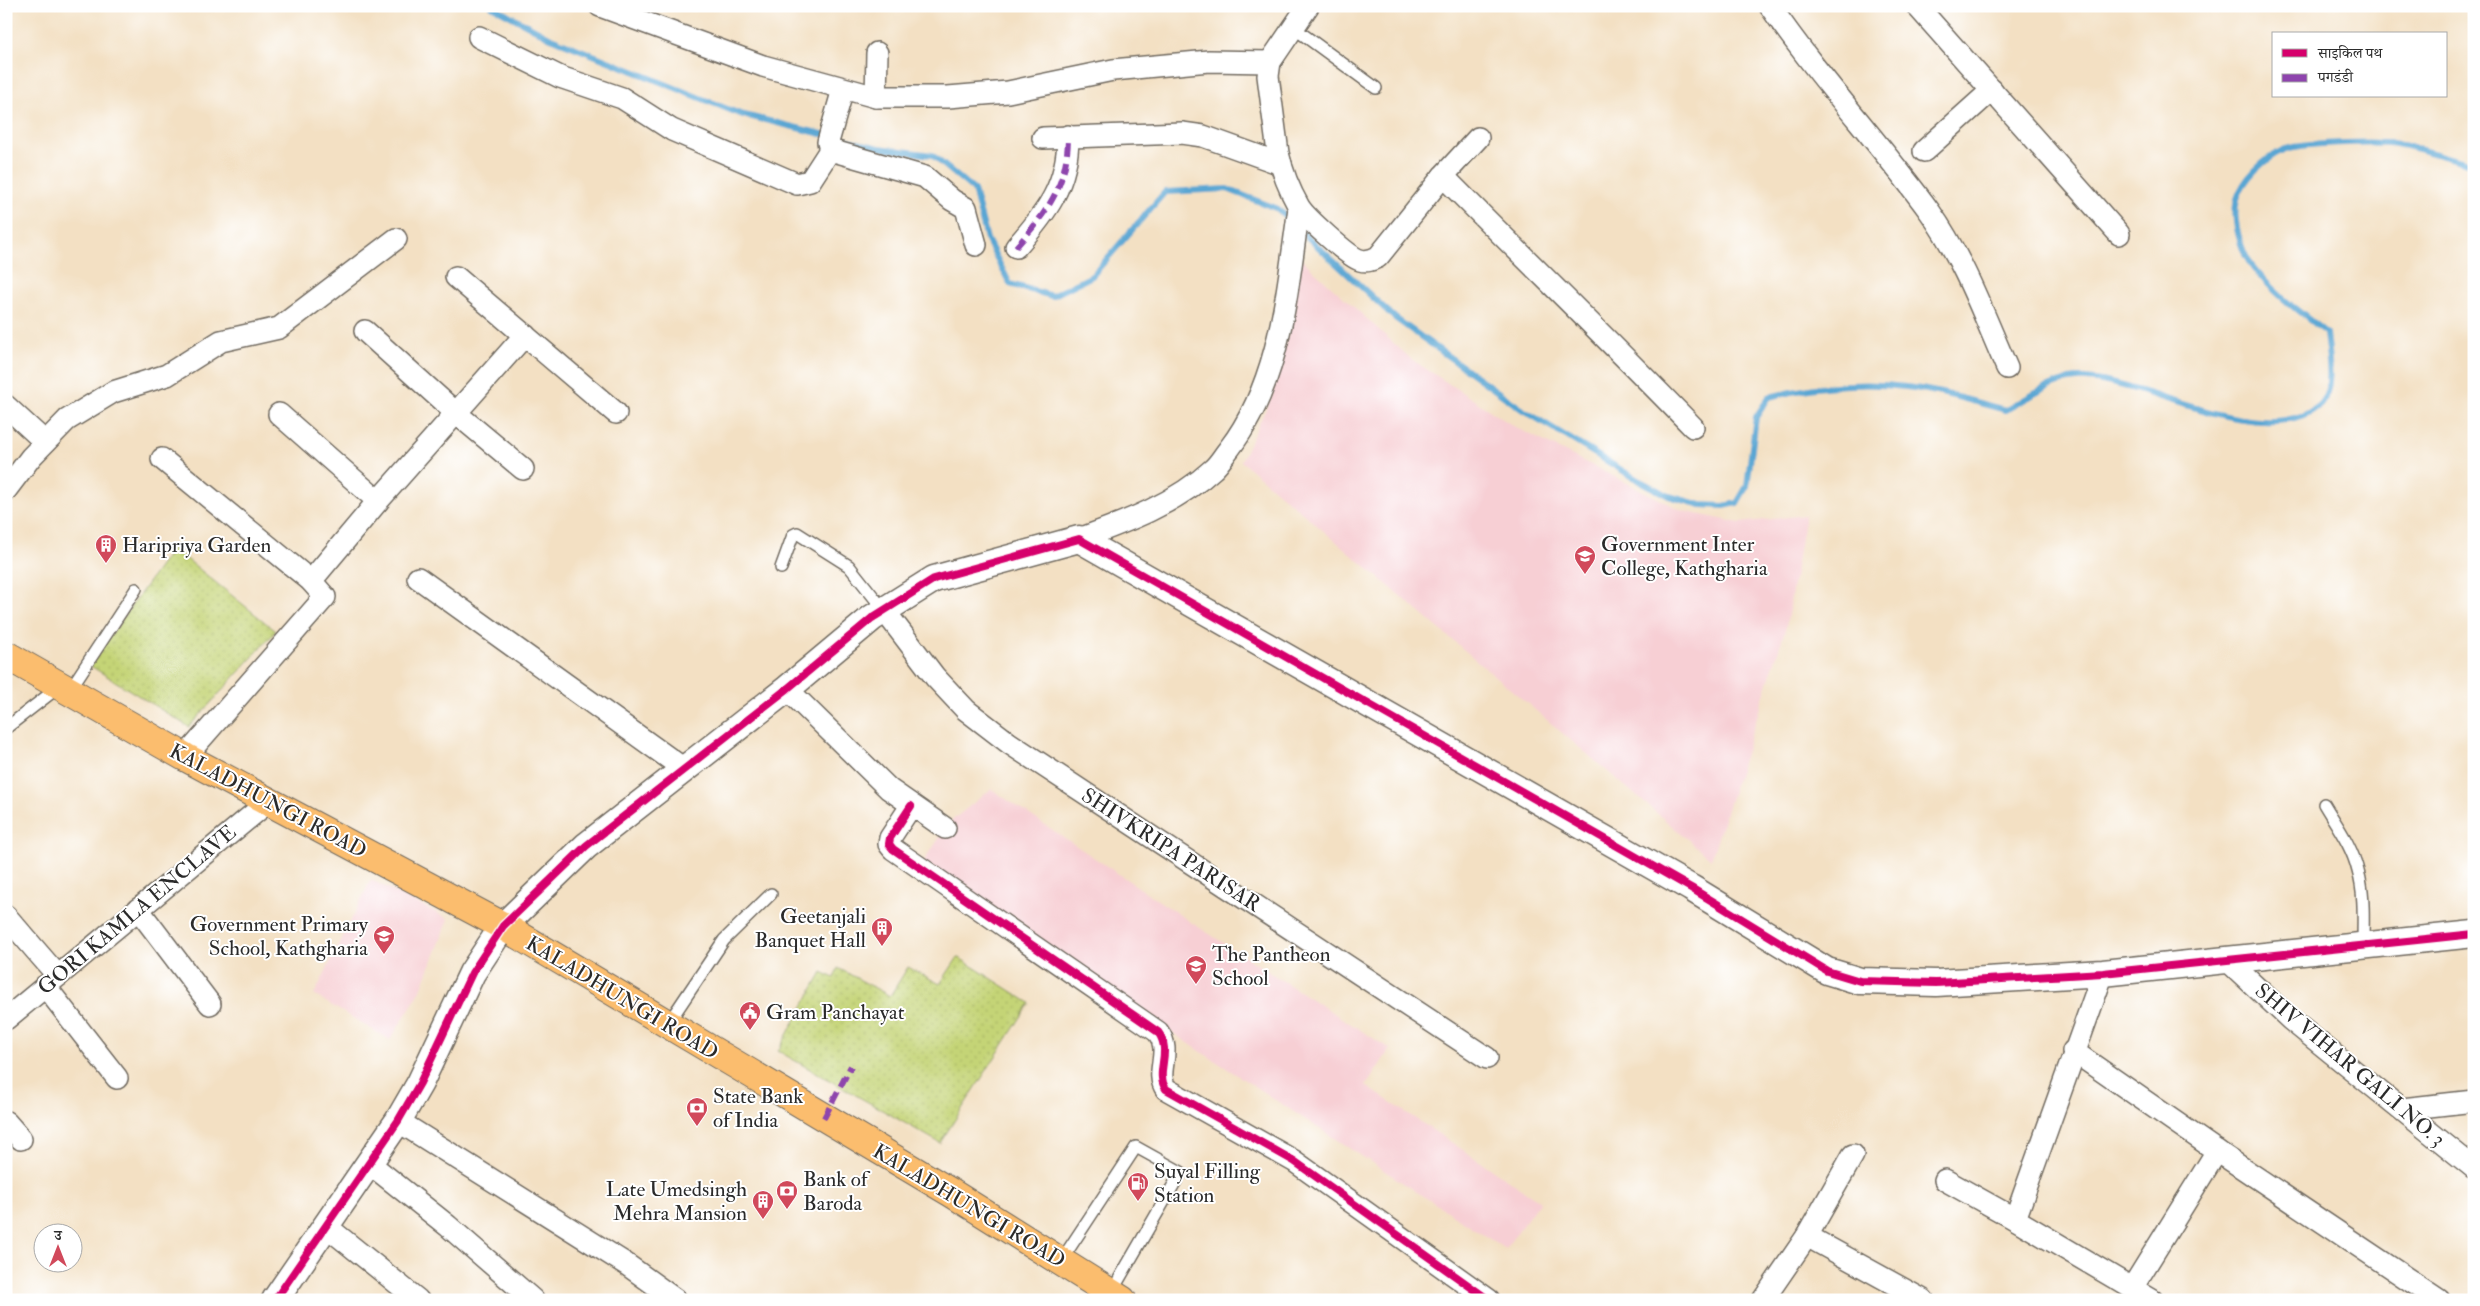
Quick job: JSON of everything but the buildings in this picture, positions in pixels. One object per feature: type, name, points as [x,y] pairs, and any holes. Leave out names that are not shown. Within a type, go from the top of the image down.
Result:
[{"type":"main road","name":"KALADHUNGI ROAD","points":[[6,656],[185,757],[502,926],[950,1192],[1116,1296]]},
{"type":"street","points":[[600,6],[763,66],[876,97],[948,96],[1008,92],[1113,70],[1209,61],[1270,62]]},
{"type":"street","points":[[1308,6],[1270,62],[1268,76],[1281,164],[1299,208],[1321,231],[1358,260],[1369,261],[1378,257],[1443,176],[1478,138]]},
{"type":"street","points":[[1770,6],[1792,38],[1931,213],[1959,259],[2007,368]]},
{"type":"street","points":[[1917,6],[2119,234]]},
{"type":"street","points":[[479,37],[560,77],[632,102],[672,130],[797,184],[810,181],[830,138],[843,89]]},
{"type":"street","points":[[876,97],[877,53]]},
{"type":"street","points":[[1924,152],[1992,90]]},
{"type":"street","points":[[1043,138],[1173,134],[1203,136],[1281,164]]},
{"type":"street","points":[[1016,247],[1037,224],[1054,199],[1063,178],[1068,136]]},
{"type":"street","points":[[830,138],[925,177],[952,200],[966,208],[976,245]]},
{"type":"street","points":[[1443,176],[1693,427]]},
{"type":"street","points":[[275,1300],[398,1120],[420,1083],[472,973],[502,926],[586,846],[787,689],[884,610],[934,579],[1079,539],[1127,522],[1168,501],[1213,469],[1245,427],[1264,387],[1288,290],[1299,208]]},
{"type":"street","points":[[6,490],[31,457],[67,420],[113,392],[167,375],[221,341],[268,332],[290,322],[396,239]]},
{"type":"street","points":[[456,277],[616,413]]},
{"type":"street","points":[[365,331],[523,469]]},
{"type":"street","points":[[311,581],[378,501],[458,414],[525,336]]},
{"type":"street","points":[[6,406],[45,442]]},
{"type":"street","points":[[279,414],[378,501]]},
{"type":"street","points":[[162,459],[324,593],[324,600],[185,757]]},
{"type":"street","points":[[1079,539],[1208,610],[1691,888],[1827,971],[1860,981],[1897,984],[2103,973],[2474,934]]},
{"type":"street","points":[[418,578],[684,769]]},
{"type":"street","name":"SHIVKRIPA PARISAR","points":[[884,610],[941,684],[966,710],[1009,743],[1487,1058]]},
{"type":"street","points":[[787,689],[889,789],[945,828]]},
{"type":"street","name":"GORI KAMLA ENCLAVE","points":[[6,1019],[268,802]]},
{"type":"street","points":[[912,806],[890,838],[889,844],[893,849],[1158,1032],[1164,1040],[1165,1051],[1162,1076],[1166,1089],[1294,1161],[1489,1300]]},
{"type":"street","points":[[138,909],[210,1004]]},
{"type":"street","points":[[6,916],[117,1078]]},
{"type":"street","name":"SHIV VIHAR GALI NO. 3","points":[[2227,960],[2291,1020],[2474,1168]]},
{"type":"street","points":[[2014,1219],[2073,1051],[2103,973]]},
{"type":"street","points":[[2073,1051],[2217,1152],[2439,1300]]},
{"type":"street","points":[[2402,1108],[2474,1101]]},
{"type":"street","points":[[398,1120],[626,1264],[676,1300]]},
{"type":"street","points":[[6,1122],[21,1139]]},
{"type":"street","points":[[2132,1288],[2217,1152]]},
{"type":"street","points":[[1764,1300],[1807,1236],[1853,1155]]},
{"type":"street","points":[[369,1163],[448,1226],[533,1300]]},
{"type":"street","points":[[1945,1180],[2152,1300]]},
{"type":"street","points":[[326,1226],[418,1300]]},
{"type":"street","points":[[1807,1236],[1923,1300]]},
{"type":"lane","points":[[1294,28],[1376,88]]},
{"type":"lane","points":[[781,568],[793,535],[797,533],[849,566],[884,610]]},
{"type":"lane","points":[[6,728],[64,688],[136,589]]},
{"type":"lane","points":[[2324,804],[2349,846],[2358,871],[2362,893],[2363,945]]},
{"type":"lane","points":[[667,1025],[724,940],[771,894]]},
{"type":"lane","points":[[1061,1261],[1136,1147],[1181,1172],[1116,1296]]},
{"type":"shaded area","name":"Government Inter College, Kathgharia","points":[[1297,255],[1411,359],[1515,427],[1683,511],[1740,523],[1805,515],[1786,627],[1711,859],[1241,461],[1272,396],[1289,329]]},
{"type":"shaded area","name":"The Pantheon School","points":[[991,789],[1189,921],[1390,1049],[1366,1086],[1540,1201],[1505,1249],[1203,1053],[922,864],[950,822]]},
{"type":"shaded area","name":"Government Primary School, Kathgharia","points":[[371,880],[449,919],[420,992],[390,1040],[314,995]]},
{"type":"green space","points":[[173,548],[276,631],[189,727],[89,665]]},
{"type":"green space","points":[[958,957],[1030,1003],[940,1143],[778,1051],[822,972],[834,978],[838,968],[890,996],[908,967],[940,984]]},
{"type":"waterway","points":[[492,6],[551,38],[740,114],[879,148],[932,155],[974,190],[987,239],[1010,284],[1052,296],[1092,276],[1165,192],[1227,189],[1278,209],[1292,223]]},
{"type":"waterway","points":[[1300,230],[1395,318],[1523,410],[1638,480],[1669,496],[1701,505],[1724,506],[1737,503],[1747,486],[1756,417],[1769,397],[1803,390],[1854,385],[1889,385],[1931,391],[2006,410],[2054,385],[2075,379],[2086,379],[2112,383],[2201,410],[2231,417],[2261,421],[2288,420],[2312,411],[2321,404],[2328,389],[2330,370],[2326,333],[2278,294],[2248,261],[2236,224],[2237,199],[2244,184],[2255,170],[2283,150],[2321,144],[2396,144],[2474,165]]},
{"type":"marked path","points":[[1016,247],[1037,222],[1054,197],[1064,169],[1068,136]]},
{"type":"marked path","points":[[824,1118],[851,1066]]},
{"type":"cycle path","points":[[275,1300],[398,1121],[420,1083],[472,973],[503,926],[586,846],[787,689],[872,618],[934,579],[1079,539],[1691,888],[1827,971],[1860,981],[1936,983],[2103,973],[2474,934]]},
{"type":"cycle path","points":[[911,806],[890,838],[889,844],[893,849],[1158,1032],[1164,1047],[1162,1076],[1166,1089],[1294,1161],[1489,1300]]},
{"type":"place","name":"Haripriya Garden","points":[[106,564]]},
{"type":"place","name":"Government Inter College, Kathgharia","points":[[1585,575]]},
{"type":"place","name":"Geetanjali Banquet Hall","points":[[882,947]]},
{"type":"place","name":"Government Primary School, Kathgharia","points":[[384,955]]},
{"type":"place","name":"The Pantheon School","points":[[1196,985]]},
{"type":"place","name":"Gram Panchayat","points":[[750,1031]]},
{"type":"place","name":"State Bank of India","points":[[697,1127]]},
{"type":"place","name":"Suyal Filling Station","points":[[1138,1202]]},
{"type":"place","name":"Bank of Baroda","points":[[787,1210]]},
{"type":"place","name":"Late Umedsingh Mehra Mansion","points":[[763,1220]]}]
